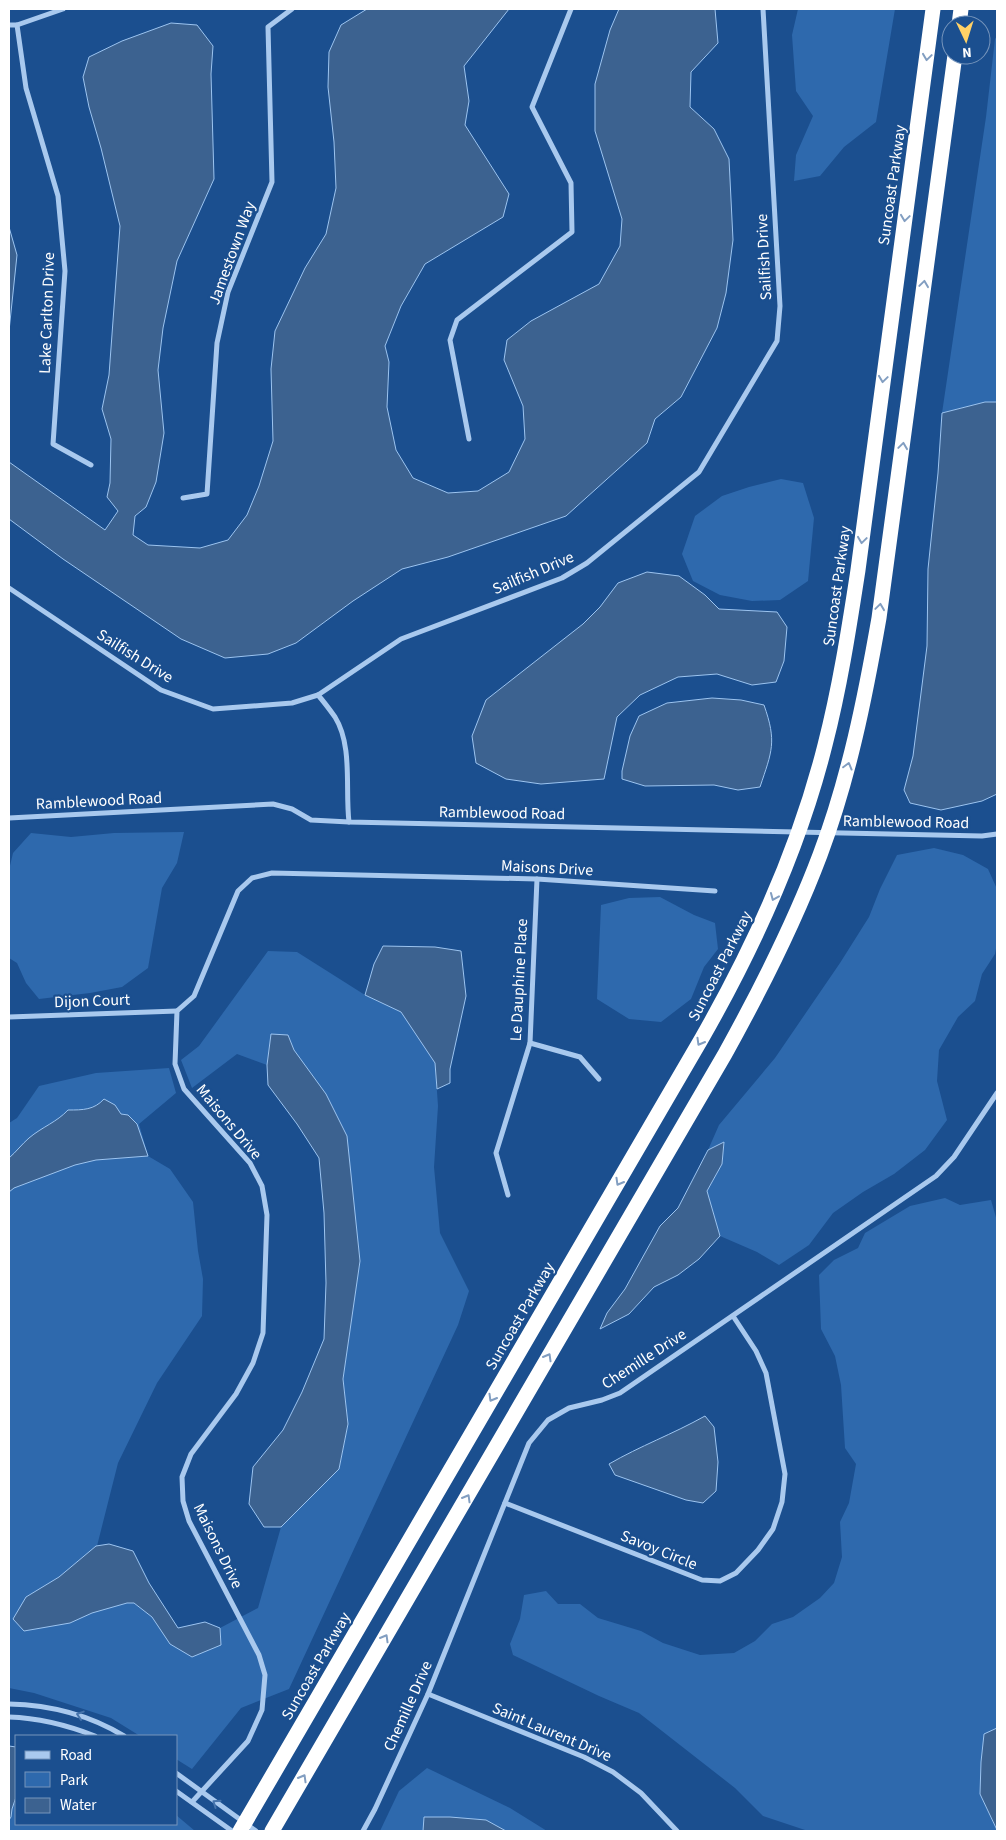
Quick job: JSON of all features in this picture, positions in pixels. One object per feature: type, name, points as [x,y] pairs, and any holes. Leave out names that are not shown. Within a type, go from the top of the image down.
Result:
[{"type":"highway","name":"Suncoast Parkway","points":[[240,1831],[727,995],[759,930],[792,852],[825,746],[844,657],[859,560],[934,9]]},
{"type":"highway","points":[[275,1826],[725,1054],[786,937],[821,853],[860,720],[879,618],[954,65]]},
{"type":"street","points":[[9,25],[17,25],[63,9]]},
{"type":"street","name":"Jamestown Way","points":[[183,498],[207,494],[217,342],[228,292],[272,182],[268,27],[292,9]]},
{"type":"street","points":[[469,439],[450,340],[457,320],[572,232],[571,183],[532,106],[571,9]]},
{"type":"street","name":"Sailfish Drive","points":[[9,588],[161,690],[213,709],[292,703],[318,695],[401,639],[562,578],[587,564],[699,472],[777,341],[780,306],[763,9]]},
{"type":"street","name":"Lake Carlton Drive","points":[[17,25],[26,88],[58,196],[65,271],[53,444],[92,465]]},
{"type":"street","points":[[318,695],[336,718],[343,736],[347,755],[346,801],[349,822]]},
{"type":"street","name":"Ramblewood Road","points":[[9,818],[273,804],[292,809],[311,820],[349,822],[982,836],[997,834]]},
{"type":"street","name":"Maisons Drive","points":[[192,1802],[248,1741],[262,1710],[265,1675],[259,1655],[189,1521],[183,1502],[182,1477],[190,1454],[236,1394],[253,1362],[263,1333],[267,1215],[262,1186],[250,1163],[184,1089],[175,1064],[177,1010],[194,996],[238,891],[252,878],[272,873],[537,879],[715,891]]},
{"type":"street","name":"Le Dauphine Place","points":[[508,1195],[496,1153],[530,1043],[537,879]]},
{"type":"street","name":"Dijon Court","points":[[9,1017],[177,1010]]},
{"type":"street","points":[[530,1043],[580,1057],[599,1079]]},
{"type":"street","name":"Chemille Drive","points":[[363,1831],[428,1694],[529,1443],[548,1420],[569,1408],[602,1400],[620,1393],[936,1176],[954,1157],[995,1101],[997,1094]]},
{"type":"street","name":"Savoy Circle","points":[[505,1503],[702,1580],[720,1581],[736,1573],[758,1550],[772,1529],[782,1502],[785,1474],[766,1373],[756,1351],[733,1316]]},
{"type":"street","name":"Saint Laurent Drive","points":[[428,1694],[584,1757],[613,1772],[641,1793],[677,1831]]},
{"type":"street","points":[[9,1704],[29,1704],[84,1716],[122,1735]]},
{"type":"street","points":[[9,1717],[32,1718],[61,1724],[93,1735]]},
{"type":"street","points":[[178,1775],[256,1831]]},
{"type":"street","points":[[178,1792],[232,1831]]},
{"type":"green space","points":[[798,9],[895,9],[876,122],[844,147],[820,176],[794,181],[796,155],[813,116],[796,91],[792,35]]},
{"type":"green space","points":[[997,36],[997,402],[985,402],[942,413],[986,117],[995,39]]},
{"type":"green space","points":[[781,479],[803,483],[814,518],[808,581],[780,600],[752,601],[720,595],[693,581],[682,554],[695,516],[722,496]]},
{"type":"green space","points":[[184,832],[177,863],[162,888],[148,968],[122,987],[39,999],[26,983],[17,963],[9,958],[9,870],[13,853],[31,833],[71,837],[114,833]]},
{"type":"green space","points":[[934,848],[963,855],[988,869],[997,889],[997,943],[995,954],[982,974],[975,1001],[958,1017],[939,1050],[937,1081],[947,1120],[925,1150],[894,1174],[863,1192],[833,1213],[809,1245],[779,1265],[757,1252],[720,1236],[707,1191],[722,1164],[724,1142],[708,1150],[719,1125],[775,1058],[840,963],[869,917],[897,855]]},
{"type":"green space","points":[[660,897],[694,915],[715,923],[718,949],[704,967],[691,999],[661,1022],[629,1019],[597,999],[601,905],[629,898]]},
{"type":"green space","points":[[268,951],[297,952],[365,995],[401,1012],[435,1063],[438,1106],[434,1167],[440,1233],[469,1291],[458,1325],[289,1689],[241,1708],[192,1769],[178,1760],[178,1735],[138,1735],[111,1718],[34,1693],[9,1688],[9,1123],[17,1118],[39,1086],[96,1073],[169,1068],[176,1093],[139,1124],[148,1156],[170,1169],[193,1202],[203,1279],[202,1316],[157,1383],[118,1463],[97,1546],[109,1544],[133,1551],[149,1583],[178,1628],[205,1622],[220,1628],[258,1608],[281,1527],[339,1469],[348,1424],[343,1379],[360,1261],[353,1199],[288,1035],[271,1035],[267,1065],[237,1054],[192,1088],[181,1060],[199,1046]]},
{"type":"green space","points":[[945,1198],[960,1205],[991,1200],[997,1221],[997,1728],[984,1735],[980,1794],[997,1831],[808,1831],[763,1816],[735,1788],[639,1713],[513,1655],[510,1644],[520,1619],[524,1595],[546,1591],[558,1604],[580,1604],[598,1618],[641,1631],[663,1643],[700,1655],[734,1653],[755,1641],[772,1624],[793,1617],[820,1598],[834,1583],[842,1557],[840,1522],[849,1503],[856,1464],[845,1448],[841,1385],[835,1356],[821,1329],[819,1275],[834,1260],[858,1248],[865,1233],[910,1206]]},
{"type":"green space","points":[[427,1768],[510,1808],[547,1831],[380,1831],[399,1791]]},
{"type":"green space","points":[[15,1799],[15,1825],[178,1825],[178,1817],[195,1831],[9,1831],[9,1813]]},
{"type":"water","points":[[367,9],[509,9],[464,66],[469,101],[465,125],[509,194],[503,217],[425,264],[401,306],[385,346],[389,362],[387,407],[396,450],[413,478],[448,493],[478,491],[509,472],[525,439],[523,406],[504,360],[507,340],[531,321],[599,284],[620,246],[622,219],[595,131],[595,84],[610,30],[619,9],[715,9],[718,43],[691,72],[690,107],[714,129],[729,159],[733,240],[726,293],[717,328],[681,397],[655,419],[647,443],[566,516],[448,557],[402,569],[353,601],[296,643],[268,654],[225,658],[181,639],[63,559],[9,519],[9,462],[105,530],[118,511],[107,497],[110,483],[111,439],[102,409],[109,375],[120,226],[83,77],[89,57],[122,41],[171,23],[197,25],[213,46],[211,74],[214,179],[177,261],[163,328],[158,370],[164,433],[156,482],[146,507],[135,516],[133,535],[148,545],[200,548],[228,540],[247,515],[259,486],[273,441],[271,369],[275,331],[305,268],[326,234],[336,188],[334,142],[328,87],[329,52],[341,25]]},
{"type":"water","points":[[9,227],[17,255],[9,331]]},
{"type":"water","points":[[985,402],[997,402],[997,794],[982,801],[941,810],[910,803],[904,790],[913,756],[927,646],[928,569],[942,413]]},
{"type":"water","points":[[647,572],[679,576],[705,595],[719,609],[777,612],[787,627],[784,661],[776,682],[752,685],[717,674],[678,677],[640,695],[617,717],[604,779],[541,784],[506,779],[476,763],[472,736],[486,700],[583,624],[600,607],[618,583]]},
{"type":"water","points":[[712,698],[741,700],[764,705],[772,738],[768,764],[760,787],[738,790],[714,785],[645,786],[622,779],[630,736],[639,716],[667,703]]},
{"type":"water","points":[[383,946],[435,947],[461,951],[466,996],[450,1069],[450,1083],[437,1089],[435,1063],[401,1012],[365,995],[374,964]]},
{"type":"water","points":[[271,1034],[288,1035],[294,1050],[326,1094],[347,1136],[360,1261],[343,1379],[348,1424],[339,1469],[281,1527],[264,1527],[249,1504],[253,1467],[283,1430],[302,1392],[324,1339],[326,1283],[324,1213],[319,1158],[268,1085],[267,1065]]},
{"type":"water","points":[[104,1099],[115,1105],[121,1114],[128,1115],[137,1124],[148,1156],[96,1160],[75,1165],[14,1188],[9,1192],[9,1158],[26,1140],[68,1110],[92,1107]]},
{"type":"water","points":[[724,1142],[722,1164],[707,1191],[720,1236],[699,1259],[678,1275],[654,1287],[629,1314],[600,1329],[607,1313],[625,1289],[660,1226],[678,1208],[708,1150]]},
{"type":"water","points":[[705,1416],[714,1427],[718,1462],[716,1491],[703,1503],[686,1500],[615,1475],[609,1464]]},
{"type":"water","points":[[109,1544],[133,1551],[149,1583],[178,1628],[205,1622],[220,1628],[221,1645],[192,1657],[170,1644],[152,1617],[134,1603],[127,1603],[92,1613],[70,1623],[24,1631],[13,1619],[26,1597],[59,1577],[96,1546]]},
{"type":"water","points":[[997,1728],[997,1830],[980,1794],[984,1734]]},
{"type":"water","points":[[9,1746],[15,1747],[15,1800],[9,1820]]},
{"type":"water","points":[[424,1817],[486,1820],[506,1831],[423,1831]]}]
